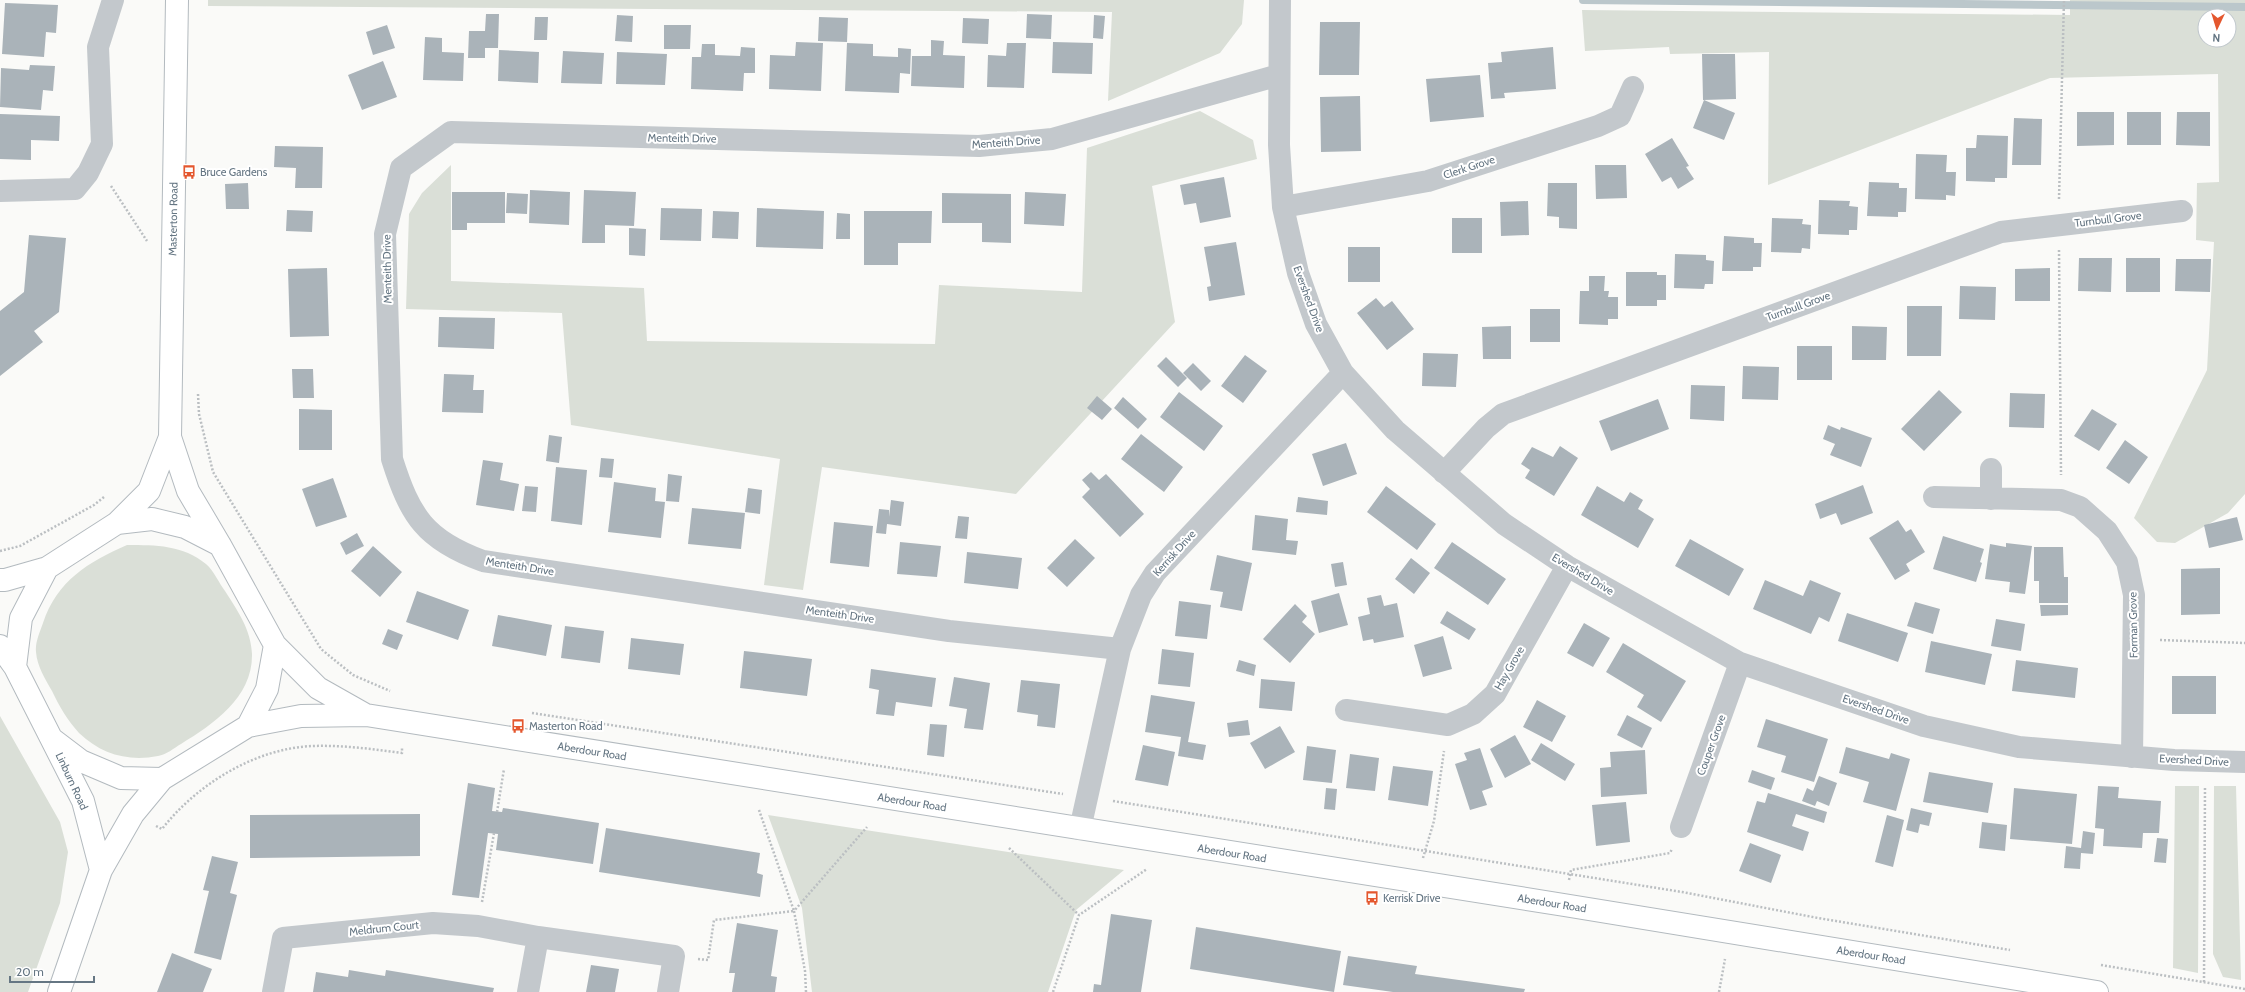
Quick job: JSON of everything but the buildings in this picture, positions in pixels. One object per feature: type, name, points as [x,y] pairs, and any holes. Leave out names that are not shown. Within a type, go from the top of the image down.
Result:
[{"type":"main road","name":"Masterton Road","points":[[178,0],[170,437],[188,491],[220,545],[275,645]]},
{"type":"main road","name":"Masterton Road","points":[[117,523],[149,492],[170,437]]},
{"type":"main road","points":[[0,580],[5,580],[47,568],[117,523],[152,519],[185,527],[220,545]]},
{"type":"main road","points":[[15,666],[21,618],[47,568]]},
{"type":"main road","points":[[59,992],[101,870],[132,814],[162,779],[248,726],[268,689],[275,645]]},
{"type":"main road","name":"Aberdour Road","points":[[275,645],[318,688],[366,715]]},
{"type":"main road","points":[[0,646],[15,666]]},
{"type":"main road","name":"Linburn Road","points":[[15,666],[83,801],[101,870]]},
{"type":"main road","name":"Aberdour Road","points":[[248,726],[301,716],[366,715],[1080,829],[1564,904],[2019,986],[2097,992]]},
{"type":"main road","points":[[52,739],[81,762],[121,778],[162,779]]},
{"type":"street","points":[[0,191],[75,188],[88,173],[102,144],[98,47],[113,0]]},
{"type":"street","name":"Evershed Drive","points":[[1280,0],[1278,75],[1279,145],[1283,207],[1298,273],[1316,324],[1343,373],[1395,430],[1444,474],[1504,524],[1567,566],[1740,663],[1924,726],[2019,747],[2205,761],[2245,762]]},
{"type":"street","name":"Menteith Drive","points":[[1120,649],[949,631],[483,561],[458,552],[435,537],[416,517],[402,490],[392,459],[385,234],[401,168],[451,132],[979,146],[1052,139],[1278,75]]},
{"type":"street","name":"Clerk Grove","points":[[1283,207],[1428,181],[1598,126],[1620,116],[1633,87]]},
{"type":"street","name":"Turnbull Grove","points":[[1444,474],[1486,428],[1503,414],[1526,404],[2001,232],[2182,211]]},
{"type":"street","name":"Kerrisk Drive","points":[[1080,829],[1120,649],[1141,594],[1155,573],[1343,373]]},
{"type":"street","points":[[1991,469],[1991,498]]},
{"type":"street","name":"Forman Grove","points":[[1934,497],[2061,500],[2080,507],[2107,531],[2127,562],[2134,595],[2132,756]]},
{"type":"street","name":"Hay Grove","points":[[1448,725],[1473,714],[1494,694],[1567,566]]},
{"type":"street","name":"Couper Grove","points":[[1681,827],[1740,663]]},
{"type":"street","points":[[1346,710],[1448,725]]},
{"type":"street","name":"Meldrum Court","points":[[273,992],[283,938],[433,923],[478,926],[538,937],[674,956]]},
{"type":"street","points":[[528,992],[538,937]]},
{"type":"street","points":[[668,992],[674,956]]},
{"type":"path","points":[[2058,225],[2064,0]]},
{"type":"path","points":[[94,161],[149,244],[149,236]]},
{"type":"path","points":[[2059,256],[2061,500]]},
{"type":"path","points":[[199,414],[213,472],[321,649],[353,675],[397,692]]},
{"type":"path","points":[[0,551],[20,546],[94,505],[110,492]]},
{"type":"path","points":[[2134,640],[2245,643]]},
{"type":"path","points":[[527,712],[1426,850],[2015,950]]},
{"type":"path","points":[[1416,882],[1434,821],[1448,725]]},
{"type":"path","points":[[162,828],[201,789],[244,764],[280,751],[312,746],[359,747],[402,753]]},
{"type":"path","points":[[2204,982],[2205,761]]},
{"type":"path","points":[[497,812],[504,769]]},
{"type":"path","points":[[759,810],[794,911],[805,971],[806,992]]},
{"type":"path","points":[[674,956],[708,960],[714,920],[794,911],[867,827]]},
{"type":"path","points":[[1564,904],[1571,870],[1670,853],[1681,827]]},
{"type":"path","points":[[478,926],[494,833]]},
{"type":"path","points":[[1009,848],[1079,915]]},
{"type":"path","points":[[1053,992],[1079,915],[1147,869]]},
{"type":"path","points":[[1719,992],[1724,959]]},
{"type":"path","points":[[2094,964],[2245,990]]},
{"type":"shaded area","points":[[208,0],[1244,0],[1242,24],[1220,53],[1108,101],[1112,12],[208,6]]},
{"type":"shaded area","points":[[2070,0],[2245,0],[2245,494],[2228,513],[2175,543],[2157,542],[2134,518],[2207,370],[2214,242],[2196,240],[2197,183],[2219,182],[2218,74],[2050,78],[1768,185],[1769,52],[1670,54],[1669,47],[1585,51],[1582,10],[2070,15]]},
{"type":"shaded area","points":[[1200,111],[1253,140],[1257,159],[1152,186],[1175,322],[1016,494],[822,467],[803,590],[764,585],[780,459],[571,425],[562,313],[406,309],[409,214],[422,193],[451,165],[451,281],[644,288],[647,341],[935,344],[939,285],[1082,292],[1087,148]]},
{"type":"shaded area","points":[[127,545],[169,547],[188,553],[206,564],[235,606],[243,621],[249,637],[252,654],[251,669],[246,683],[239,696],[229,708],[206,728],[170,751],[161,755],[147,758],[116,755],[96,746],[79,733],[64,713],[44,677],[36,652],[38,637],[49,608],[65,584],[99,558]]},
{"type":"shaded area","points":[[0,716],[60,822],[68,852],[60,903],[28,992],[0,992]]},
{"type":"shaded area","points":[[2175,786],[2199,786],[2198,973],[2173,968]]},
{"type":"shaded area","points":[[2214,786],[2236,786],[2241,980],[2223,977],[2213,954]]},
{"type":"shaded area","points":[[768,815],[1124,870],[1076,910],[1048,992],[812,992],[802,908]]},
{"type":"waterway","points":[[1583,0],[2245,7]]},
{"type":"place","name":"Bruce Gardens","points":[[189,172]]},
{"type":"place","name":"Masterton Road","points":[[518,726]]},
{"type":"place","name":"Kerrisk Drive","points":[[1372,898]]}]
